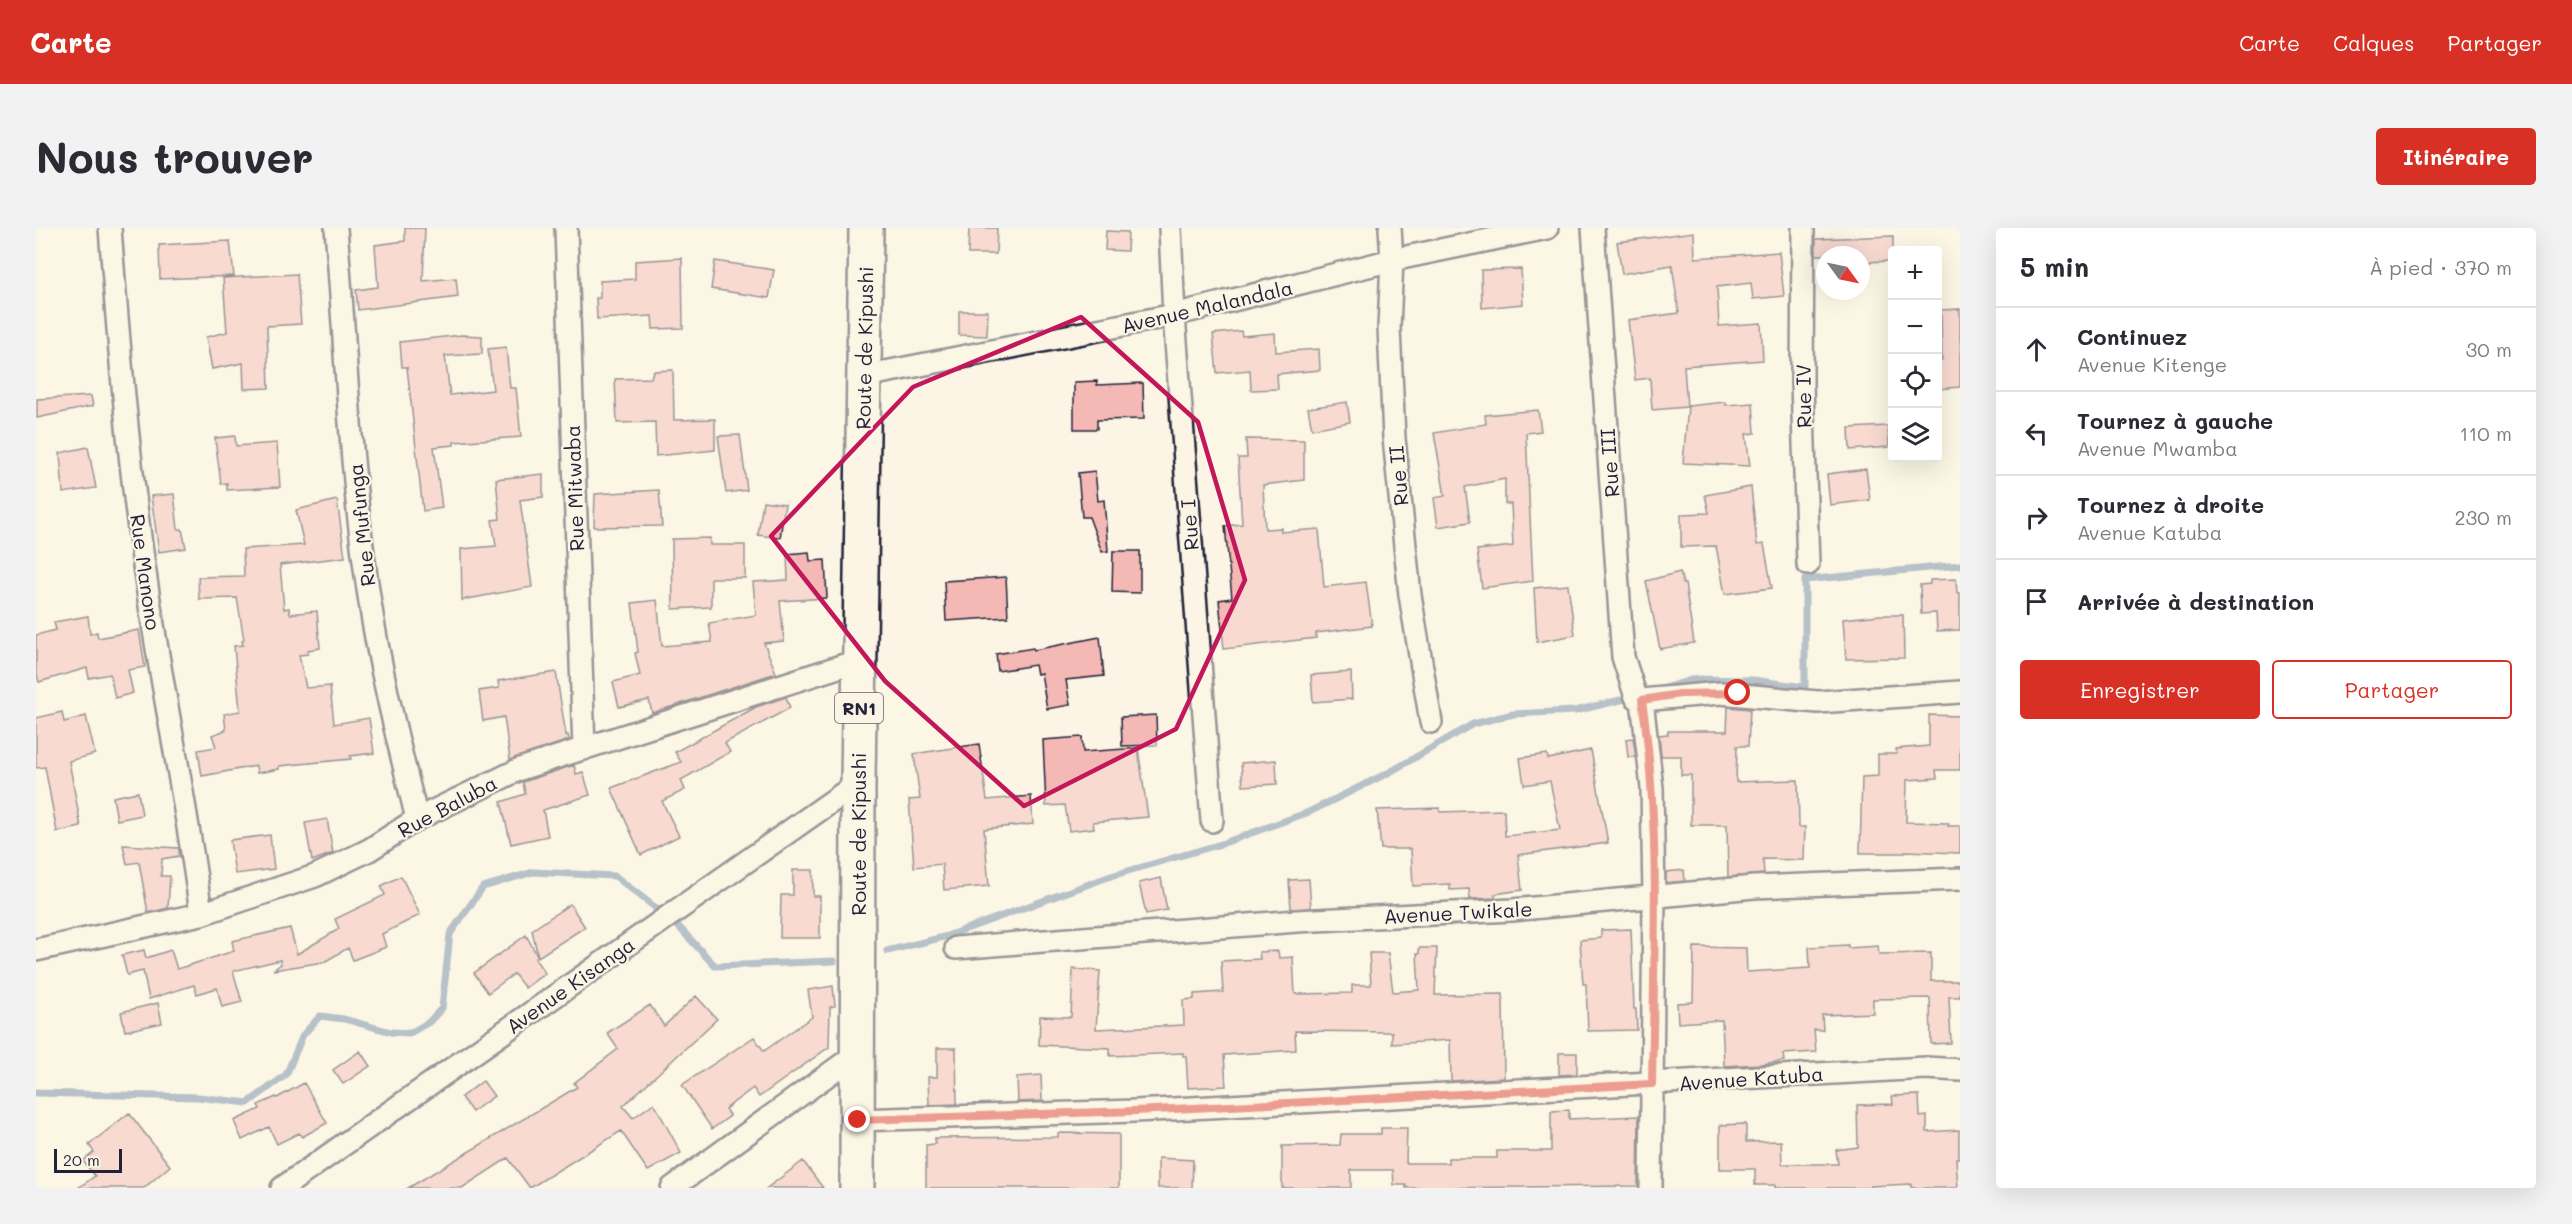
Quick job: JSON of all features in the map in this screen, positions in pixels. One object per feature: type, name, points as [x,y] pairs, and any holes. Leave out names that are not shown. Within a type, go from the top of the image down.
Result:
[{"type":"highway","name":"Route de Kipushi","points":[[857,1188],[858,783],[866,228]]},
{"type":"street","name":"Rue Manono","points":[[110,228],[124,409],[147,586],[192,847],[201,914]]},
{"type":"street","name":"Rue Mufunga","points":[[336,228],[357,488],[369,596],[387,696],[417,819]]},
{"type":"street","name":"Rue Mitwaba","points":[[566,228],[584,749]]},
{"type":"street","name":"Rue I","points":[[1170,228],[1173,315],[1212,821]]},
{"type":"street","name":"Rue II","points":[[1390,228],[1392,260],[1389,328],[1395,449],[1410,595],[1431,722]]},
{"type":"street","name":"Avenue Malandala","points":[[865,376],[1173,315],[1392,260],[1547,228]]},
{"type":"street","name":"Rue III","points":[[1593,228],[1623,657],[1639,698],[1652,788],[1654,896],[1651,1188]]},
{"type":"street","name":"Rue IV","points":[[1803,228],[1802,383],[1808,564]]},
{"type":"street","name":"Rue Baluba","points":[[36,950],[201,914],[315,876],[369,850],[417,819],[520,769],[860,660]]},
{"type":"street","points":[[1639,698],[1720,693],[1818,702],[1960,692]]},
{"type":"street","name":"Avenue Kisanga","points":[[282,1188],[858,783]]},
{"type":"street","name":"Avenue Twikale","points":[[956,948],[1285,922],[1512,910],[1754,887],[1960,879]]},
{"type":"street","points":[[672,1188],[858,1053]]},
{"type":"street","name":"Avenue Katuba","points":[[858,1120],[1135,1111],[1926,1068],[1960,1070]]},
{"type":"highlighted area","points":[[1081,317],[1198,422],[1245,580],[1176,729],[1024,806],[885,681],[771,536],[913,387]]},
{"type":"building","points":[[405,228],[425,228],[423,281],[456,278],[458,297],[358,310],[356,290],[378,287],[375,245],[405,241]]},
{"type":"building","points":[[969,228],[997,228],[996,254],[968,254]]},
{"type":"building","points":[[1106,231],[1128,232],[1127,251],[1105,250]]},
{"type":"building","points":[[1694,232],[1695,258],[1779,252],[1784,296],[1753,299],[1751,283],[1717,287],[1719,326],[1761,323],[1763,360],[1684,366],[1687,407],[1652,410],[1650,378],[1635,380],[1628,320],[1679,313],[1672,265],[1622,274],[1617,242]]},
{"type":"building","points":[[1893,236],[1893,246],[1888,246],[1888,261],[1870,262],[1870,246],[1816,246],[1816,239]]},
{"type":"building","points":[[230,241],[234,276],[160,279],[159,245]]},
{"type":"building","points":[[682,258],[683,328],[653,329],[652,316],[597,319],[596,298],[600,298],[600,281],[635,279],[635,261]]},
{"type":"building","points":[[715,261],[774,270],[769,298],[711,289]]},
{"type":"building","points":[[1521,269],[1523,304],[1482,308],[1481,270]]},
{"type":"building","points":[[297,274],[301,324],[267,326],[269,388],[244,389],[243,363],[212,369],[206,337],[227,332],[223,278]]},
{"type":"building","points":[[1960,309],[1960,387],[1942,389],[1942,310]]},
{"type":"building","points":[[959,311],[988,311],[987,336],[959,335]]},
{"type":"building","points":[[1241,331],[1242,336],[1275,333],[1276,352],[1319,349],[1320,370],[1277,374],[1278,389],[1251,390],[1250,370],[1217,373],[1213,334]]},
{"type":"building","points":[[462,335],[482,336],[482,354],[445,356],[450,395],[493,390],[488,349],[506,347],[510,388],[516,388],[521,437],[454,442],[454,445],[434,447],[442,508],[423,511],[407,367],[402,367],[400,342]]},
{"type":"building","points":[[673,370],[674,420],[715,419],[715,450],[656,456],[655,422],[617,423],[615,379],[651,378],[653,371]]},
{"type":"building","points":[[1097,381],[1097,385],[1143,383],[1144,419],[1097,420],[1097,429],[1074,429],[1074,382]]},
{"type":"building","points":[[91,396],[93,406],[37,418],[37,399]]},
{"type":"building","points":[[1347,402],[1350,422],[1312,429],[1308,408]]},
{"type":"building","points":[[1725,402],[1726,405],[1753,403],[1755,433],[1746,434],[1750,466],[1683,463],[1688,406]]},
{"type":"building","points":[[1538,410],[1541,431],[1526,433],[1533,581],[1482,588],[1477,550],[1513,546],[1511,504],[1505,504],[1505,479],[1465,487],[1470,522],[1438,527],[1434,498],[1445,496],[1434,433],[1486,424],[1485,415]]},
{"type":"building","points":[[1888,426],[1888,447],[1850,450],[1849,428]]},
{"type":"building","points":[[740,435],[747,490],[726,493],[718,436]]},
{"type":"building","points":[[235,436],[236,446],[277,443],[280,487],[227,490],[227,483],[221,484],[215,438]]},
{"type":"building","points":[[1246,439],[1304,440],[1304,480],[1263,485],[1265,529],[1281,528],[1281,532],[1319,529],[1324,587],[1366,582],[1372,626],[1316,633],[1316,638],[1224,649],[1219,600],[1232,598],[1225,526],[1242,524],[1238,458],[1247,458]]},
{"type":"building","points":[[88,447],[96,488],[63,493],[60,453]]},
{"type":"building","points":[[1866,469],[1870,500],[1830,505],[1827,474]]},
{"type":"building","points":[[1095,471],[1098,501],[1104,500],[1108,551],[1102,552],[1089,517],[1082,517],[1078,473]]},
{"type":"building","points":[[543,474],[543,497],[520,500],[532,587],[462,600],[461,549],[496,546],[492,520],[500,519],[496,479]]},
{"type":"building","points":[[1751,487],[1757,545],[1764,544],[1772,588],[1725,594],[1716,546],[1681,547],[1681,514],[1709,513],[1705,495]]},
{"type":"building","points":[[659,490],[662,526],[594,527],[595,494]]},
{"type":"building","points":[[174,494],[178,529],[182,529],[186,548],[159,552],[151,496]]},
{"type":"building","points":[[337,500],[345,557],[280,565],[284,609],[289,608],[290,614],[317,611],[320,648],[308,650],[308,654],[299,655],[306,688],[330,686],[334,724],[369,718],[374,753],[350,756],[351,759],[279,766],[279,769],[257,773],[256,766],[202,776],[198,750],[216,747],[212,735],[226,730],[224,714],[240,711],[234,646],[243,645],[244,640],[237,598],[199,599],[198,577],[244,576],[243,549],[304,545],[296,510]]},
{"type":"building","points":[[763,501],[785,504],[780,538],[758,535]]},
{"type":"building","points":[[710,538],[710,545],[745,545],[745,578],[711,578],[711,607],[673,609],[672,539]]},
{"type":"building","points":[[1113,551],[1140,551],[1140,593],[1112,592]]},
{"type":"building","points":[[809,552],[810,561],[825,560],[827,598],[780,601],[784,641],[764,643],[776,673],[652,713],[649,700],[619,707],[613,682],[640,675],[635,653],[638,652],[632,603],[657,600],[662,646],[712,642],[709,623],[756,615],[753,582],[788,580],[787,554]]},
{"type":"building","points":[[1680,572],[1683,584],[1685,584],[1694,643],[1660,649],[1646,581]]},
{"type":"building","points":[[1006,577],[1008,617],[946,621],[944,581]]},
{"type":"building","points":[[1956,579],[1957,593],[1960,593],[1960,630],[1937,631],[1936,613],[1921,614],[1920,585],[1930,584],[1930,580]]},
{"type":"building","points":[[1568,585],[1575,635],[1537,642],[1534,588]]},
{"type":"building","points":[[1903,615],[1904,658],[1846,659],[1843,619]]},
{"type":"building","points":[[88,616],[90,634],[97,632],[98,638],[139,630],[145,667],[128,670],[133,693],[115,698],[110,674],[89,678],[87,668],[39,682],[36,671],[36,635],[56,630],[54,622]]},
{"type":"building","points":[[1100,637],[1104,676],[1066,680],[1070,705],[1047,709],[1041,673],[1037,674],[1035,665],[998,671],[996,654],[1033,648],[1034,650]]},
{"type":"building","points":[[556,672],[566,735],[569,740],[510,760],[504,717],[483,721],[479,691],[499,688],[498,681]]},
{"type":"building","points":[[1351,672],[1352,699],[1313,702],[1311,675]]},
{"type":"building","points":[[786,697],[790,708],[725,743],[730,752],[681,780],[685,790],[662,801],[679,836],[641,855],[611,788],[681,762],[675,752],[756,707]]},
{"type":"building","points":[[1728,707],[1750,709],[1748,746],[1737,746],[1736,782],[1798,780],[1799,827],[1805,827],[1804,860],[1763,859],[1764,874],[1728,877],[1727,825],[1691,825],[1691,775],[1681,775],[1681,756],[1661,756],[1659,735],[1668,734],[1668,731],[1727,731]]},
{"type":"building","points":[[62,712],[64,722],[86,716],[95,754],[69,761],[81,827],[57,832],[45,767],[36,768],[36,718]]},
{"type":"building","points":[[1156,715],[1157,745],[1122,746],[1121,717]]},
{"type":"building","points":[[1929,715],[1960,716],[1960,770],[1936,770],[1937,778],[1907,780],[1906,822],[1949,823],[1948,826],[1960,826],[1960,853],[1905,851],[1905,853],[1860,853],[1862,777],[1878,776],[1878,754],[1897,754],[1896,749],[1929,746]]},
{"type":"building","points":[[1082,737],[1083,752],[1138,748],[1148,817],[1093,822],[1094,828],[1069,831],[1065,805],[1046,806],[1043,740]]},
{"type":"building","points":[[1633,738],[1636,757],[1628,757],[1626,739]]},
{"type":"building","points":[[979,744],[987,800],[1031,796],[1033,824],[984,829],[989,886],[944,890],[942,864],[914,867],[909,800],[920,799],[914,754]]},
{"type":"building","points":[[1591,750],[1608,843],[1518,855],[1522,890],[1495,894],[1495,898],[1470,899],[1469,889],[1450,890],[1450,884],[1413,886],[1411,849],[1381,849],[1377,810],[1440,808],[1440,812],[1504,810],[1505,836],[1560,830],[1550,781],[1524,785],[1520,758],[1547,754],[1548,759]]},
{"type":"building","points":[[1276,760],[1277,784],[1243,786],[1241,763]]},
{"type":"building","points":[[574,765],[576,774],[583,772],[590,795],[543,810],[548,836],[511,844],[501,802],[525,794],[523,782]]},
{"type":"building","points":[[138,792],[142,815],[117,820],[113,797]]},
{"type":"building","points":[[327,819],[333,853],[312,861],[305,823]]},
{"type":"building","points":[[270,835],[274,869],[235,874],[230,840]]},
{"type":"building","points":[[123,845],[179,848],[179,856],[162,859],[161,876],[170,876],[168,908],[148,913],[139,862],[127,864]]},
{"type":"building","points":[[793,870],[813,870],[813,896],[820,896],[820,938],[780,938],[781,895],[793,895]]},
{"type":"building","points":[[1684,870],[1685,881],[1666,883],[1666,872]]},
{"type":"building","points":[[401,876],[420,915],[382,934],[386,947],[353,960],[348,948],[324,962],[273,970],[281,964],[280,960],[233,971],[242,1002],[222,1007],[217,988],[197,994],[194,985],[149,999],[143,971],[127,975],[122,955],[144,950],[146,958],[171,950],[177,969],[234,951],[232,941],[290,928],[297,954],[339,929],[335,919],[385,895],[381,886]]},
{"type":"building","points":[[1161,878],[1167,910],[1146,914],[1139,883]]},
{"type":"building","points":[[1309,879],[1311,908],[1291,909],[1289,880]]},
{"type":"building","points":[[570,904],[585,927],[538,957],[532,930]]},
{"type":"building","points":[[1631,929],[1637,1030],[1588,1031],[1586,984],[1583,984],[1580,940],[1601,938],[1601,930]]},
{"type":"building","points":[[526,935],[538,957],[535,959],[545,973],[525,988],[514,974],[488,993],[474,973]]},
{"type":"building","points":[[1848,945],[1848,948],[1878,946],[1879,954],[1931,953],[1931,981],[1960,981],[1960,997],[1949,997],[1951,1043],[1931,1044],[1930,998],[1873,999],[1873,1013],[1822,1015],[1823,1030],[1814,1030],[1816,1052],[1783,1054],[1784,1061],[1761,1064],[1724,1066],[1722,1020],[1678,1023],[1677,1003],[1693,1002],[1694,947],[1746,948],[1747,972],[1810,968],[1809,947]]},
{"type":"building","points":[[1419,948],[1437,948],[1435,995],[1503,994],[1504,1078],[1451,1081],[1450,1040],[1392,1044],[1392,1032],[1295,1031],[1296,1050],[1224,1055],[1226,1086],[1188,1088],[1186,1056],[1183,1056],[1183,1053],[1110,1056],[1110,1048],[1039,1045],[1040,1016],[1071,1017],[1073,969],[1100,971],[1096,1029],[1184,1025],[1183,1000],[1194,999],[1194,994],[1223,992],[1221,961],[1260,959],[1259,952],[1278,951],[1279,958],[1293,957],[1295,994],[1352,993],[1352,985],[1371,985],[1369,953],[1388,953],[1393,992],[1419,990],[1417,954],[1419,954]]},
{"type":"building","points":[[833,986],[835,1006],[830,1007],[829,1047],[759,1097],[753,1088],[725,1109],[730,1116],[712,1129],[682,1085],[754,1037],[764,1051],[812,1017],[808,990]]},
{"type":"building","points":[[696,996],[717,1019],[623,1106],[633,1118],[654,1103],[681,1153],[648,1171],[621,1131],[530,1188],[508,1158],[462,1188],[408,1188],[577,1087],[574,1083],[618,1049],[607,1033],[650,1005],[664,1026]]},
{"type":"building","points":[[158,1003],[162,1023],[125,1031],[121,1012]]},
{"type":"building","points":[[937,1048],[956,1048],[957,1104],[929,1105],[928,1077],[937,1077]]},
{"type":"building","points":[[360,1051],[370,1066],[343,1084],[333,1070]]},
{"type":"building","points":[[1559,1053],[1577,1053],[1577,1074],[1559,1075]]},
{"type":"building","points":[[1041,1075],[1042,1101],[1018,1102],[1017,1077]]},
{"type":"building","points":[[483,1081],[494,1096],[472,1112],[461,1097]]},
{"type":"building","points":[[304,1083],[327,1123],[302,1137],[299,1133],[277,1144],[269,1127],[242,1140],[234,1121],[260,1109],[258,1105],[277,1098]]},
{"type":"building","points":[[1919,1095],[1920,1117],[1927,1116],[1927,1132],[1959,1130],[1959,1158],[1956,1158],[1958,1188],[1911,1188],[1911,1184],[1870,1186],[1871,1188],[1775,1188],[1775,1185],[1755,1185],[1755,1169],[1720,1169],[1720,1125],[1746,1124],[1746,1142],[1781,1141],[1782,1164],[1838,1164],[1836,1150],[1858,1147],[1857,1105],[1893,1104],[1892,1096]]},
{"type":"building","points":[[1569,1110],[1569,1119],[1639,1116],[1638,1186],[1406,1188],[1406,1185],[1394,1185],[1393,1170],[1351,1170],[1351,1188],[1282,1188],[1282,1146],[1340,1145],[1341,1134],[1381,1134],[1381,1128],[1407,1128],[1406,1163],[1448,1163],[1448,1158],[1497,1158],[1497,1151],[1551,1151],[1551,1111]]},
{"type":"building","points":[[129,1113],[170,1166],[144,1188],[78,1188],[95,1176],[83,1161],[94,1152],[89,1145]]},
{"type":"building","points":[[1058,1133],[1119,1134],[1119,1188],[926,1188],[926,1145],[935,1144],[935,1138],[1058,1137]]},
{"type":"building","points":[[1158,1158],[1193,1160],[1192,1188],[1158,1188]]},
{"type":"building","points":[[803,1161],[823,1188],[767,1188]]},
{"type":"waterway","points":[[1661,689],[1694,679],[1752,680],[1805,687],[1805,580],[1960,565]]},
{"type":"waterway","points":[[887,951],[944,937],[1111,876],[1221,844],[1309,812],[1390,772],[1473,724],[1513,714],[1575,711],[1633,697]]},
{"type":"waterway","points":[[36,1093],[198,1097],[248,1103],[286,1075],[303,1035],[320,1016],[344,1019],[391,1032],[410,1033],[429,1022],[442,1008],[450,934],[483,887],[533,872],[615,876],[657,909]]},
{"type":"waterway","points":[[678,926],[715,966],[834,961]]},
{"type":"route","points":[[858,1120],[1135,1111],[1652,1084],[1654,896],[1652,788],[1650,750],[1642,700],[1680,694],[1738,693]]}]
